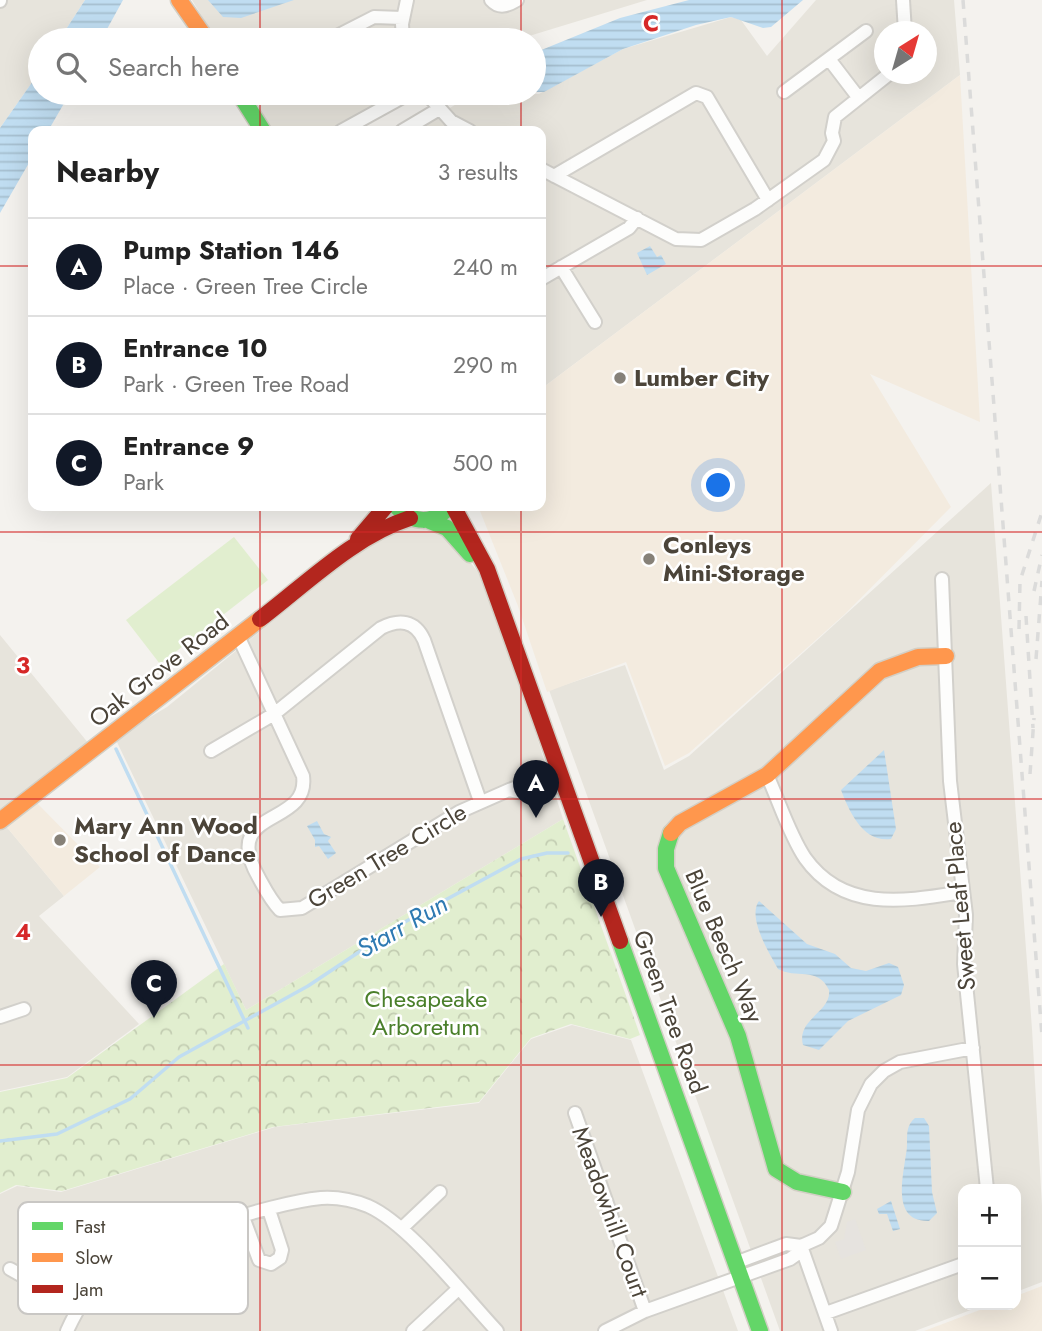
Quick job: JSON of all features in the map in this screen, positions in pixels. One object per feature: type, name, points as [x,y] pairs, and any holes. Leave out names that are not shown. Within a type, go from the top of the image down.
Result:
[{"type":"street","points":[[178,0],[192,28]]},
{"type":"street","points":[[178,0],[198,28]]},
{"type":"street","points":[[402,28],[407,0]]},
{"type":"street","points":[[491,0],[497,6],[517,0]]},
{"type":"street","points":[[903,0],[904,21]]},
{"type":"street","points":[[352,28],[374,17],[402,18]]},
{"type":"street","points":[[785,92],[866,31]]},
{"type":"street","points":[[829,59],[858,97]]},
{"type":"street","points":[[546,172],[676,239],[695,242],[768,200],[824,160],[834,141],[832,133],[835,117],[876,84]]},
{"type":"street","points":[[554,176],[696,93],[702,93],[707,97],[768,200]]},
{"type":"street","points":[[236,105],[248,126]]},
{"type":"street","points":[[247,105],[260,126]]},
{"type":"street","points":[[350,126],[388,105]]},
{"type":"street","points":[[436,105],[458,126]]},
{"type":"street","points":[[410,126],[439,109]]},
{"type":"street","points":[[546,276],[629,228],[637,218]]},
{"type":"street","points":[[561,267],[595,322]]},
{"type":"street","name":"Oak Grove Road","points":[[344,554],[382,511]]},
{"type":"street","points":[[402,511],[410,518],[430,521],[446,511]]},
{"type":"street","name":"Green Tree Road","points":[[454,511],[482,556],[760,1331]]},
{"type":"street","name":"Oak Grove Road","points":[[0,821],[344,554],[391,524],[410,518]]},
{"type":"street","name":"Green Tree Road","points":[[430,521],[453,533],[494,590]]},
{"type":"street","name":"Sweet Leaf Place","points":[[942,579],[950,781],[966,915],[964,964],[987,1184]]},
{"type":"street","name":"Green Tree Circle","points":[[211,751],[274,714],[381,628],[391,623],[408,622],[416,626],[424,640],[480,802]]},
{"type":"street","name":"Green Tree Circle","points":[[239,638],[298,766],[304,786],[297,800],[253,831],[246,845],[249,861],[280,910],[302,908],[480,802],[509,790],[561,778]]},
{"type":"street","name":"Blue Beech Way","points":[[843,1192],[797,1182],[776,1169],[738,1035],[666,868],[666,843],[671,832],[680,823],[767,775],[880,671],[918,657],[946,656]]},
{"type":"street","points":[[767,775],[804,856],[834,887],[862,899],[882,901],[963,892]]},
{"type":"street","points":[[0,1017],[24,1009]]},
{"type":"street","points":[[605,1331],[738,1270],[786,1244],[802,1246],[826,1233],[843,1192],[858,1110],[871,1084],[884,1071],[900,1062],[973,1048]]},
{"type":"street","name":"Meadowhill Court","points":[[575,1113],[645,1311]]},
{"type":"street","points":[[402,1228],[440,1192]]},
{"type":"street","points":[[248,1216],[322,1198],[344,1199],[385,1214],[402,1228],[497,1331]]},
{"type":"street","points":[[248,1230],[259,1260],[271,1264],[280,1258],[282,1250],[269,1210]]},
{"type":"street","points":[[802,1246],[831,1331]]},
{"type":"street","points":[[825,1313],[958,1266]]},
{"type":"street","points":[[10,1269],[18,1273]]},
{"type":"street","points":[[413,1331],[457,1290]]},
{"type":"street","points":[[67,1331],[75,1314]]},
{"type":"shaded area","points":[[0,0],[85,0],[67,28],[28,28],[28,88],[0,128]]},
{"type":"shaded area","points":[[192,0],[647,0],[546,31],[546,28],[209,28]]},
{"type":"shaded area","points":[[816,0],[954,0],[960,75],[546,385],[546,126],[419,126],[455,105],[546,105],[546,90],[623,49],[731,17],[741,20],[767,56]]},
{"type":"shaded area","points":[[960,75],[980,422],[870,374],[951,507],[845,614],[689,753],[665,766],[626,662],[547,692],[518,606],[480,511],[546,511],[546,385]]},
{"type":"shaded area","points":[[254,105],[377,105],[337,126],[266,126]]},
{"type":"shaded area","points":[[991,483],[1032,1029],[1042,1206],[1042,1282],[1021,1290],[1021,1184],[958,1184],[958,1310],[971,1310],[915,1331],[780,1331],[549,690],[625,665],[664,770],[689,756]]},
{"type":"shaded area","points":[[410,525],[444,530],[478,572],[511,656],[563,819],[246,1010],[115,738],[167,707],[350,558],[394,527]]},
{"type":"shaded area","points":[[0,635],[89,744],[0,813]]},
{"type":"shaded area","points":[[35,801],[100,867],[64,896],[5,825]]},
{"type":"shaded area","points":[[5,825],[64,896],[39,916],[139,1024],[67,1077],[0,1091],[0,828]]},
{"type":"shaded area","points":[[572,1025],[631,1040],[738,1331],[0,1331],[0,1194],[17,1186],[61,1192],[275,1127],[479,1103],[531,1039]]},
{"type":"shaded area","points":[[855,1219],[866,1250],[841,1259],[835,1242],[844,1239],[847,1222]]},
{"type":"shaded area","points":[[1042,1286],[1042,1331],[924,1331],[980,1310],[1021,1310],[1021,1294]]},
{"type":"green space","points":[[234,537],[268,580],[160,664],[126,620]]},
{"type":"green space","name":"Chesapeake Arboretum","points":[[563,819],[640,1035],[630,1039],[571,1024],[531,1038],[479,1102],[273,1127],[62,1191],[16,1185],[0,1193],[0,1092],[67,1078],[224,964],[246,1010]]},
{"type":"water","points":[[85,0],[123,0],[108,28],[67,28]]},
{"type":"water","points":[[208,0],[294,0],[241,18],[223,17]]},
{"type":"water","points":[[689,0],[803,0],[771,27],[763,28],[731,17],[696,25],[623,49],[546,91],[546,48],[620,18]]},
{"type":"water","points":[[28,88],[28,105],[63,105],[51,126],[28,126],[28,165],[0,213],[0,128]]},
{"type":"water","points":[[650,246],[657,257],[661,255],[666,264],[647,275],[637,253]]},
{"type":"water","points":[[884,750],[896,829],[891,839],[881,839],[865,831],[853,816],[841,790]]},
{"type":"water","points":[[317,821],[324,834],[331,837],[328,841],[336,853],[328,859],[319,846],[315,847],[315,840],[307,826]]},
{"type":"water","points":[[759,901],[807,944],[835,954],[851,968],[866,971],[889,963],[898,967],[904,985],[901,995],[848,1021],[819,1050],[803,1045],[802,1036],[805,1029],[825,1004],[829,990],[813,975],[778,969],[757,925],[756,908]]},
{"type":"water","points":[[915,1118],[924,1118],[929,1126],[932,1192],[937,1213],[929,1221],[909,1214],[902,1196],[908,1130]]},
{"type":"water","points":[[891,1201],[900,1229],[893,1231],[887,1214],[879,1214],[877,1209]]},
{"type":"waterway","name":"Starr Run","points":[[116,749],[248,1028]]},
{"type":"waterway","name":"Starr Run","points":[[0,1141],[57,1134],[130,1099],[179,1057],[308,986],[401,924],[521,859],[547,853],[568,853]]},
{"type":"railway","points":[[963,0],[1042,1036]]},
{"type":"railway","points":[[1019,629],[1020,581],[1042,512]]},
{"type":"railway","points":[[1034,591],[1042,555]]},
{"type":"railway","points":[[1036,659],[1042,581]]},
{"type":"railway","points":[[1026,616],[1033,728]]},
{"type":"railway","points":[[1030,774],[1034,718]]},
{"type":"traffic: fast","points":[[247,105],[260,126]]},
{"type":"traffic: fast","points":[[402,511],[423,520],[437,517],[444,511]]},
{"type":"traffic: fast","points":[[430,521],[447,528],[470,554]]},
{"type":"traffic: fast","points":[[671,833],[666,849],[666,868],[738,1036],[776,1169],[797,1182],[843,1192]]},
{"type":"traffic: fast","points":[[620,941],[760,1331]]},
{"type":"traffic: slow","points":[[179,0],[199,28]]},
{"type":"traffic: slow","points":[[0,821],[260,619]]},
{"type":"traffic: slow","points":[[671,833],[680,823],[767,775],[880,671],[918,657],[946,656]]},
{"type":"traffic: jam","points":[[358,539],[382,511]]},
{"type":"traffic: jam","points":[[456,511],[487,569],[620,941]]},
{"type":"traffic: jam","points":[[260,619],[313,576],[369,536],[410,518]]},
{"type":"place","name":"Lumber City","points":[[620,378]]},
{"type":"place","name":"Conleys Mini-Storage","points":[[649,559]]},
{"type":"place","name":"Pump Station 146","points":[[536,818]]},
{"type":"place","name":"Mary Ann Wood School of Dance","points":[[60,840]]},
{"type":"place","name":"Entrance 10","points":[[601,917]]},
{"type":"place","name":"Entrance 9","points":[[154,1018]]}]
